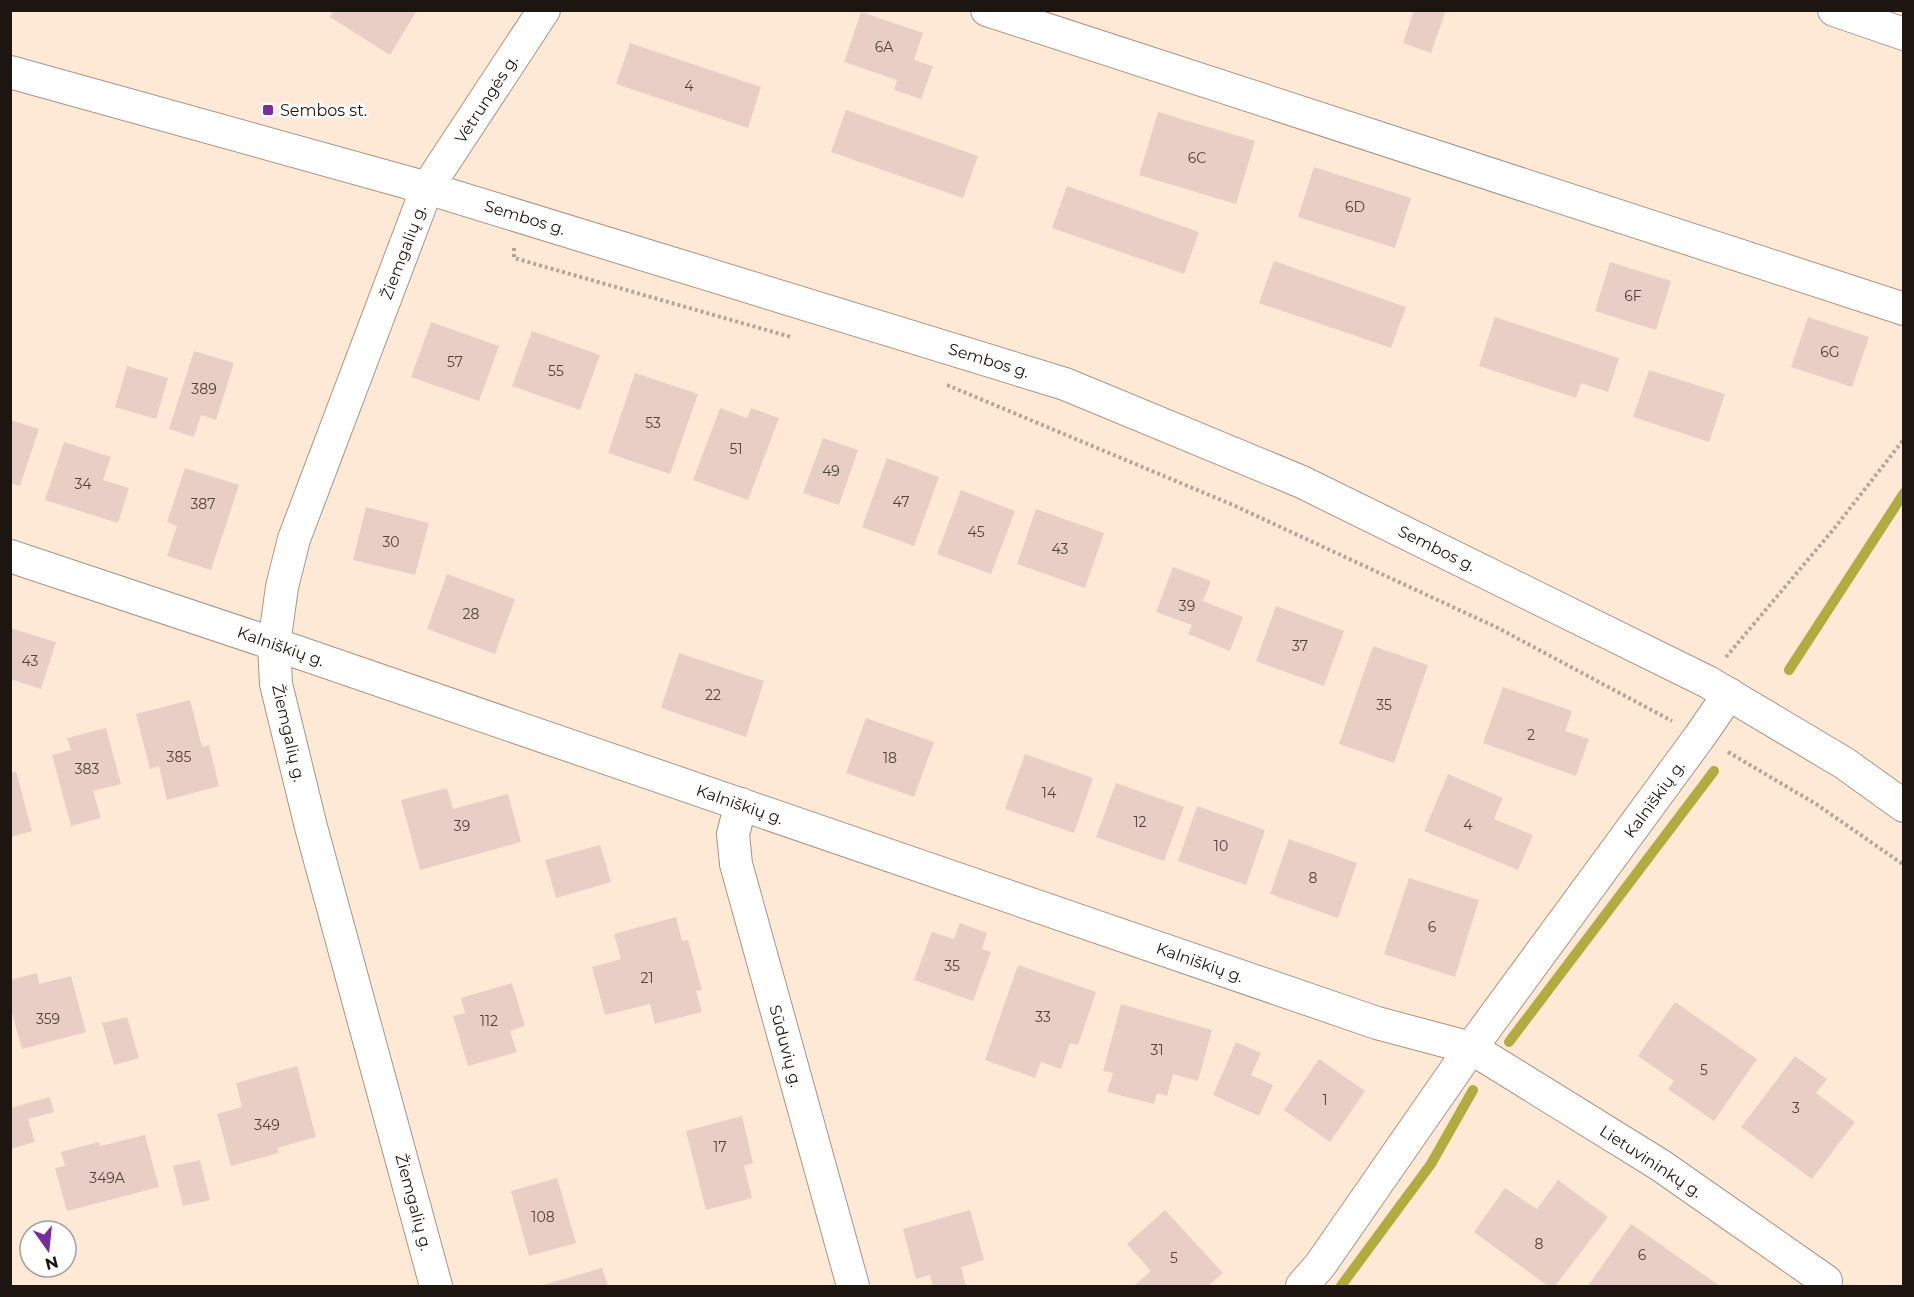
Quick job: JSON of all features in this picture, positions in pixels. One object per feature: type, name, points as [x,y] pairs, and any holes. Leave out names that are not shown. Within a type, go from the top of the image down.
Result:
[{"type":"street","name":"Vėtrungės g.","points":[[427,188],[544,10]]},
{"type":"street","points":[[987,10],[1904,309]]},
{"type":"street","points":[[1834,10],[1904,34]]},
{"type":"street","name":"Sembos g.","points":[[10,72],[515,214],[1065,384],[1302,482],[1718,688],[1844,763],[1904,806]]},
{"type":"street","name":"Žiemgalių g.","points":[[427,188],[294,539],[282,587],[274,644],[276,684],[311,827],[436,1287]]},
{"type":"street","name":"Kalniškių g.","points":[[10,556],[274,644],[1377,1023],[1471,1048]]},
{"type":"street","name":"Kalniškių g.","points":[[1302,1287],[1321,1264],[1471,1048],[1700,736],[1718,688]]},
{"type":"street","name":"Sūduvių g.","points":[[741,804],[733,834],[736,864],[853,1287]]},
{"type":"street","name":"Lietuvininkų g.","points":[[1471,1048],[1660,1165],[1826,1281]]},
{"type":"path","points":[[515,214],[514,258],[797,339]]},
{"type":"path","points":[[943,383],[1233,505],[1477,618],[1700,736],[1816,804],[1904,866]]},
{"type":"path","points":[[1718,688],[1732,650],[1833,530],[1904,439]]},
{"type":"building","points":[[334,10],[417,10],[390,55],[330,17]]},
{"type":"building","points":[[1414,10],[1446,10],[1431,53],[1403,43]]},
{"type":"building","points":[[861,12],[923,33],[914,60],[933,66],[921,99],[894,90],[897,80],[844,62]]},
{"type":"building","points":[[630,43],[761,87],[748,128],[616,84]]},
{"type":"building","points":[[846,110],[978,156],[963,198],[831,152]]},
{"type":"building","points":[[1158,112],[1255,141],[1236,204],[1139,175]]},
{"type":"building","points":[[1314,167],[1411,198],[1395,248],[1298,217]]},
{"type":"building","points":[[1067,186],[1199,232],[1184,274],[1052,228]]},
{"type":"building","points":[[1274,261],[1406,307],[1391,348],[1259,303]]},
{"type":"building","points":[[1610,262],[1671,281],[1656,330],[1595,311]]},
{"type":"building","points":[[1495,317],[1619,358],[1608,392],[1581,383],[1576,398],[1479,366]]},
{"type":"building","points":[[1808,317],[1869,337],[1852,387],[1791,367]]},
{"type":"building","points":[[431,322],[499,346],[479,401],[411,377]]},
{"type":"building","points":[[532,331],[600,355],[580,410],[512,386]]},
{"type":"building","points":[[194,351],[234,363],[216,420],[201,415],[194,437],[169,429]]},
{"type":"building","points":[[127,366],[168,378],[156,419],[115,407]]},
{"type":"building","points":[[1649,370],[1725,394],[1709,442],[1633,417]]},
{"type":"building","points":[[635,373],[698,394],[670,474],[608,453]]},
{"type":"building","points":[[720,408],[747,418],[751,408],[779,418],[748,500],[693,480]]},
{"type":"building","points":[[10,420],[39,429],[20,486],[10,483]]},
{"type":"building","points":[[823,438],[858,450],[839,505],[803,493]]},
{"type":"building","points":[[64,442],[111,457],[103,480],[129,488],[118,523],[45,500]]},
{"type":"building","points":[[887,458],[939,477],[914,546],[862,527]]},
{"type":"building","points":[[185,468],[239,485],[211,570],[167,556],[177,526],[167,522]]},
{"type":"building","points":[[961,490],[1015,511],[991,574],[937,554]]},
{"type":"building","points":[[366,507],[429,523],[415,575],[353,560]]},
{"type":"building","points":[[1036,509],[1104,533],[1085,588],[1017,564]]},
{"type":"building","points":[[1173,567],[1211,581],[1203,601],[1243,617],[1230,651],[1188,634],[1192,625],[1156,612]]},
{"type":"building","points":[[447,574],[515,599],[495,654],[427,629]]},
{"type":"building","points":[[1276,606],[1344,631],[1324,686],[1256,661]]},
{"type":"building","points":[[10,628],[56,642],[41,689],[10,679]]},
{"type":"building","points":[[1373,646],[1428,665],[1394,763],[1339,744]]},
{"type":"building","points":[[679,653],[764,681],[746,737],[661,708]]},
{"type":"building","points":[[1503,687],[1572,711],[1565,731],[1589,739],[1576,776],[1483,743]]},
{"type":"building","points":[[190,700],[202,747],[209,745],[219,786],[167,800],[159,766],[150,769],[136,714]]},
{"type":"building","points":[[866,718],[934,742],[914,797],[846,773]]},
{"type":"building","points":[[106,728],[121,784],[93,791],[101,818],[71,826],[52,755],[71,750],[67,738]]},
{"type":"building","points":[[1025,754],[1093,778],[1074,833],[1005,809]]},
{"type":"building","points":[[16,771],[32,831],[10,837],[10,773]]},
{"type":"building","points":[[1448,774],[1503,798],[1494,819],[1533,835],[1518,870],[1424,831]]},
{"type":"building","points":[[1116,783],[1184,807],[1164,861],[1096,837]]},
{"type":"building","points":[[447,788],[453,809],[508,794],[521,842],[420,870],[401,800]]},
{"type":"building","points":[[1197,806],[1265,830],[1246,885],[1178,861]]},
{"type":"building","points":[[1289,839],[1357,863],[1338,918],[1270,894]]},
{"type":"building","points":[[600,845],[611,882],[556,898],[545,860]]},
{"type":"building","points":[[1409,878],[1479,900],[1455,977],[1384,954]]},
{"type":"building","points":[[676,917],[682,941],[688,940],[702,990],[696,991],[702,1012],[655,1024],[650,1004],[605,1015],[592,967],[621,959],[614,934]]},
{"type":"building","points":[[960,923],[987,933],[982,949],[991,952],[973,1001],[914,980],[932,932],[954,939]]},
{"type":"building","points":[[1018,965],[1096,992],[1078,1045],[1070,1043],[1061,1069],[1041,1062],[1035,1078],[985,1060]]},
{"type":"building","points":[[37,973],[39,984],[71,976],[86,1032],[22,1049],[10,1006],[10,980]]},
{"type":"building","points":[[512,983],[525,1026],[510,1031],[517,1052],[468,1066],[453,1016],[465,1013],[461,998]]},
{"type":"building","points":[[1675,1002],[1757,1059],[1714,1121],[1668,1089],[1674,1081],[1638,1056]]},
{"type":"building","points":[[1121,1004],[1212,1030],[1198,1081],[1173,1074],[1167,1096],[1157,1093],[1154,1104],[1107,1092],[1113,1073],[1103,1071]]},
{"type":"building","points":[[127,1017],[139,1058],[114,1065],[102,1023]]},
{"type":"building","points":[[1236,1042],[1261,1053],[1251,1075],[1273,1085],[1259,1116],[1213,1095]]},
{"type":"building","points":[[1795,1056],[1827,1079],[1816,1093],[1855,1122],[1812,1179],[1741,1127]]},
{"type":"building","points":[[1319,1059],[1365,1091],[1330,1142],[1284,1110]]},
{"type":"building","points":[[297,1066],[316,1137],[277,1148],[279,1153],[231,1166],[217,1114],[242,1107],[236,1083]]},
{"type":"building","points":[[50,1097],[54,1112],[28,1119],[35,1142],[10,1149],[10,1108]]},
{"type":"building","points":[[742,1116],[753,1163],[744,1166],[752,1198],[706,1210],[686,1131]]},
{"type":"building","points":[[145,1135],[159,1187],[67,1211],[55,1168],[65,1166],[61,1152],[99,1142],[100,1146]]},
{"type":"building","points":[[200,1160],[210,1200],[183,1206],[173,1166]]},
{"type":"building","points":[[557,1178],[576,1243],[529,1256],[511,1191]]},
{"type":"building","points":[[1558,1180],[1608,1217],[1555,1286],[1548,1286],[1474,1232],[1505,1188],[1537,1209]]},
{"type":"building","points":[[970,1210],[984,1260],[961,1267],[966,1286],[933,1286],[930,1275],[916,1279],[903,1229]]},
{"type":"building","points":[[1165,1210],[1223,1273],[1208,1286],[1134,1286],[1151,1271],[1127,1244]]},
{"type":"building","points":[[1631,1224],[1720,1286],[1588,1286]]},
{"type":"building","points":[[602,1268],[608,1286],[540,1286]]},
{"type":"waterway","points":[[1789,670],[1904,493]]},
{"type":"waterway","points":[[1509,1042],[1714,771]]},
{"type":"waterway","points":[[1341,1286],[1431,1164],[1473,1090]]},
{"type":"place","name":"Sembos st.","points":[[268,110]]}]
